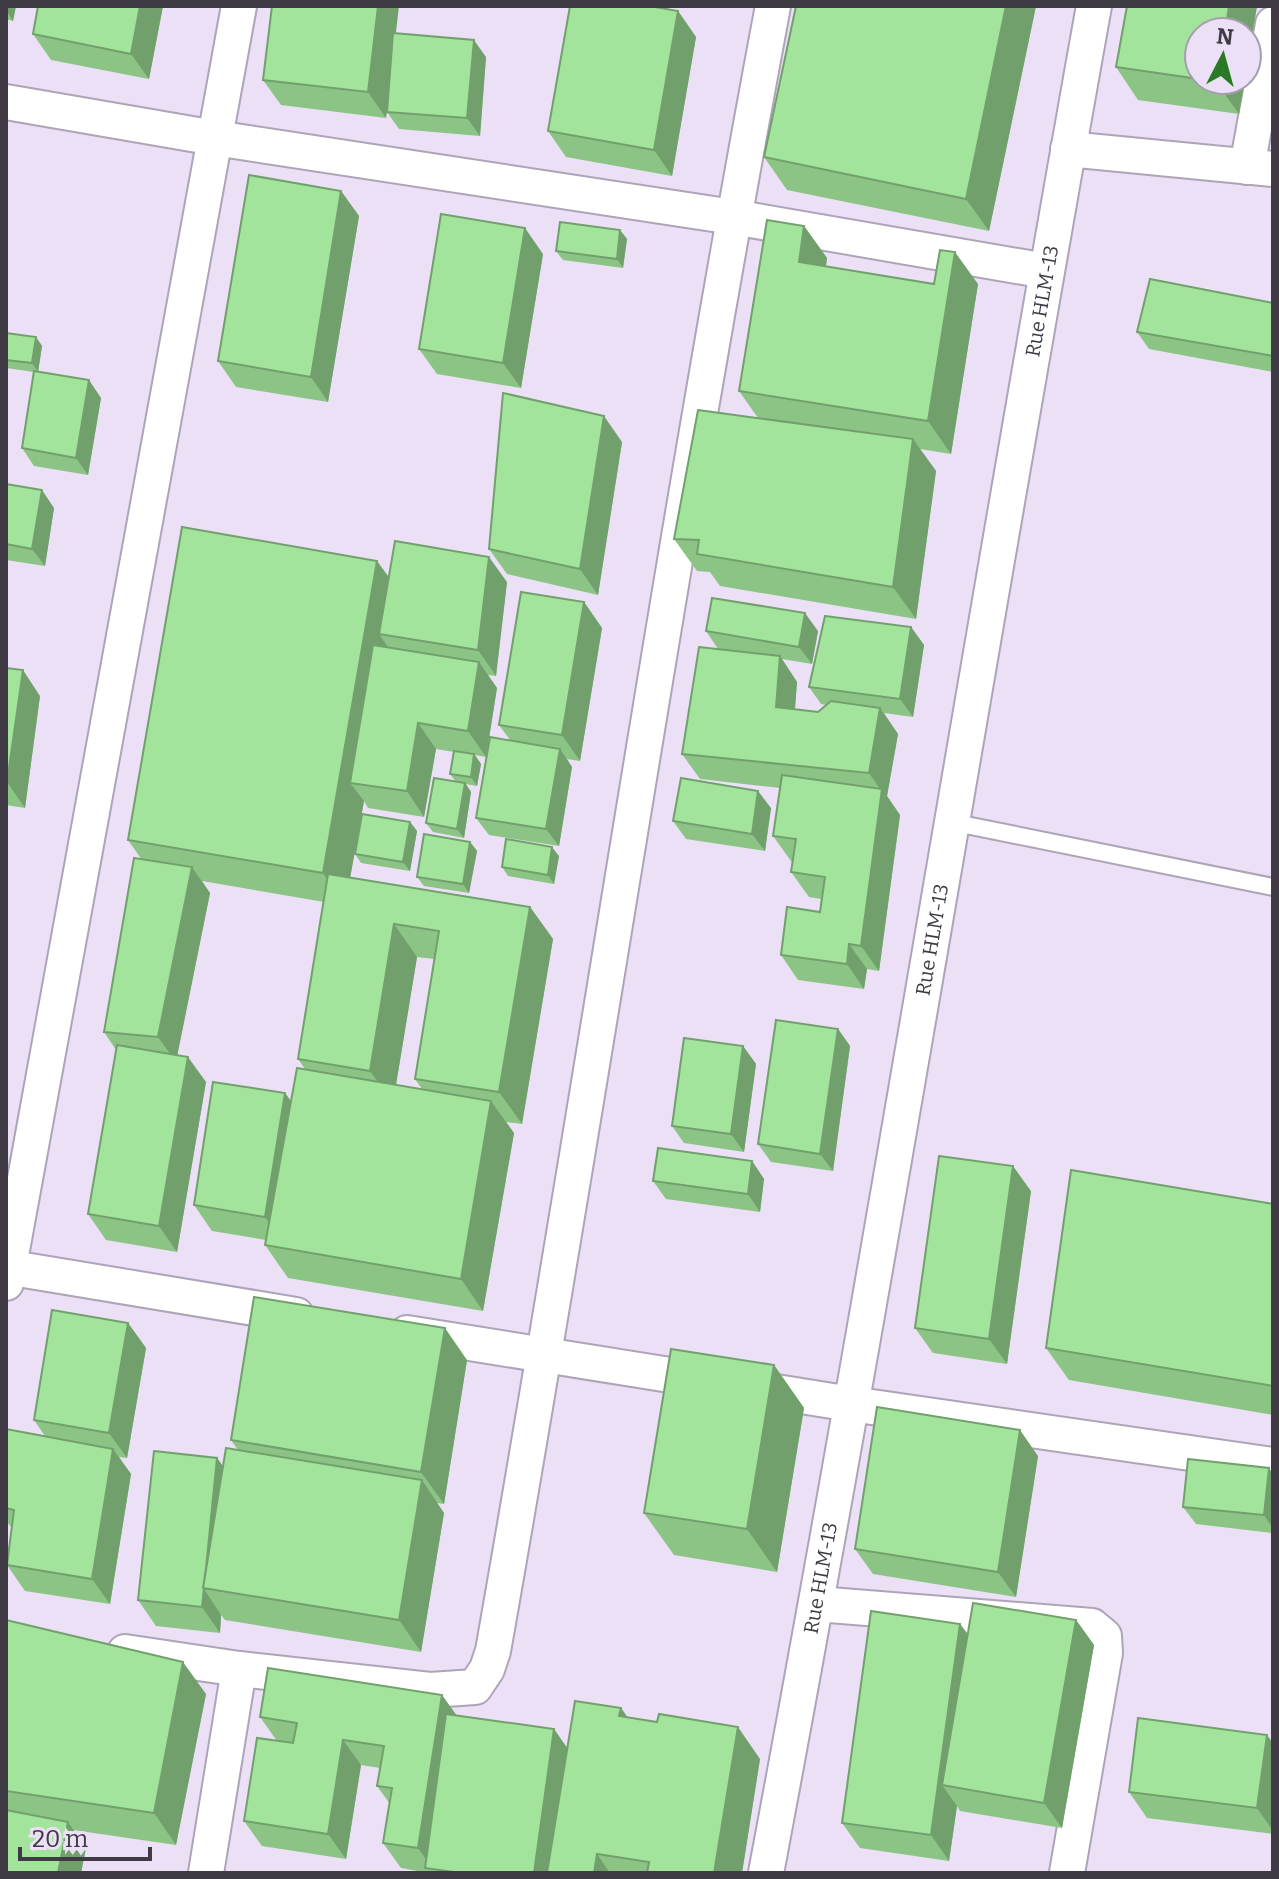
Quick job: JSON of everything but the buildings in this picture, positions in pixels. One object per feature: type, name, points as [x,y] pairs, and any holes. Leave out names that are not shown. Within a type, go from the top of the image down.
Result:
[{"type":"street","points":[[239,6],[7,1273],[331,1320]]},
{"type":"street","points":[[99,1649],[239,1669],[430,1690],[475,1687],[487,1669],[493,1651],[545,1355],[733,217],[773,6]]},
{"type":"street","name":"Rue HLM-13","points":[[766,1873],[817,1604],[1094,6]]},
{"type":"street","points":[[1068,149],[1260,168],[1273,24]]},
{"type":"street","points":[[6,102],[215,138],[733,217],[1046,271]]},
{"type":"street","points":[[377,1328],[851,1404],[1273,1465]]},
{"type":"street","points":[[817,1604],[1092,1626],[1104,1636],[1105,1653],[1067,1873]]},
{"type":"street","points":[[206,1873],[239,1669]]},
{"type":"lane","points":[[951,822],[1273,887]]}]
